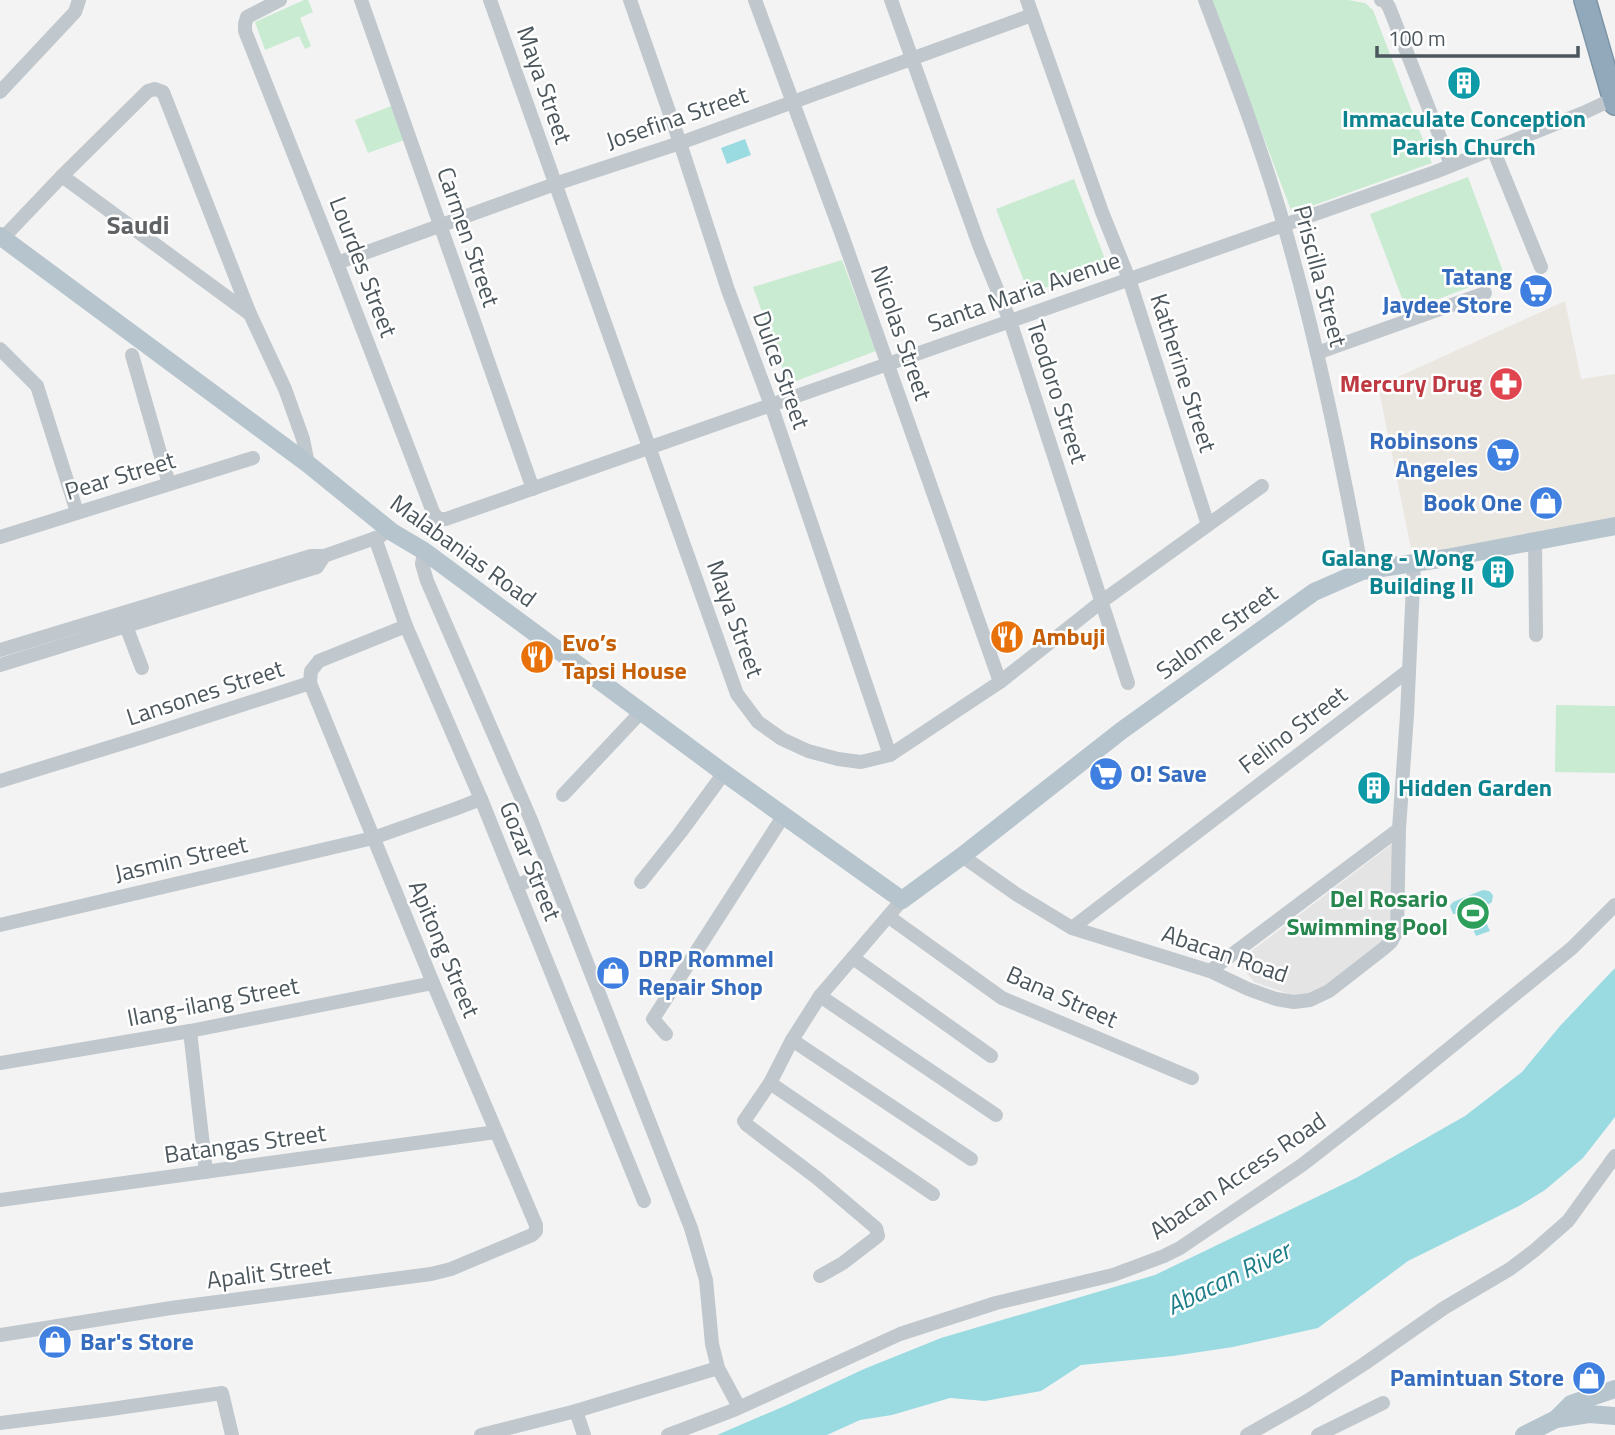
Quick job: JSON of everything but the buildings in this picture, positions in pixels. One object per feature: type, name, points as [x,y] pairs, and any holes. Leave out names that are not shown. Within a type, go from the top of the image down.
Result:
[{"type":"highway","points":[[1585,0],[1614,102]]},
{"type":"main road","name":"Malabanias Road","points":[[1,237],[308,464],[392,532],[424,551],[724,773],[902,900]]},
{"type":"main road","name":"Salome Street","points":[[902,900],[1121,731],[1314,592],[1362,571],[1615,526]]},
{"type":"main road","points":[[1524,1435],[1556,1419],[1572,1404],[1615,1389]]},
{"type":"main road","points":[[1556,1419],[1589,1414],[1615,1416]]},
{"type":"street","points":[[1,90],[75,12],[79,0]]},
{"type":"street","name":"Lourdes Street","points":[[280,0],[247,17],[245,31],[433,512],[438,519],[446,519]]},
{"type":"street","name":"Carmen Street","points":[[361,0],[533,489]]},
{"type":"street","name":"Maya Street","points":[[490,0],[737,694],[758,722],[782,739],[808,751],[838,760],[861,762],[890,755],[1000,681],[1101,602],[1262,486]]},
{"type":"street","name":"Dulce Street","points":[[630,0],[890,755]]},
{"type":"street","name":"Nicolas Street","points":[[755,0],[1000,681]]},
{"type":"street","name":"Teodoro Street","points":[[891,0],[979,245],[1010,321],[1128,683]]},
{"type":"street","name":"Katherine Street","points":[[1027,0],[1102,212],[1129,279],[1208,525]]},
{"type":"street","name":"Priscilla Street","points":[[1205,0],[1267,170],[1284,225],[1317,353],[1362,571]]},
{"type":"street","points":[[1381,0],[1389,7],[1451,165]]},
{"type":"street","name":"Josefina Street","points":[[337,263],[555,184],[680,143],[1032,15]]},
{"type":"street","points":[[1,237],[148,91],[155,89],[163,92],[250,314],[285,389],[303,439],[308,464]]},
{"type":"street","name":"Santa Maria Avenue","points":[[446,519],[1284,225],[1451,165],[1614,102]]},
{"type":"street","points":[[1493,149],[1541,267]]},
{"type":"street","points":[[62,176],[250,314]]},
{"type":"street","points":[[1317,353],[1485,293]]},
{"type":"street","points":[[0,349],[37,386],[77,512]]},
{"type":"street","points":[[132,355],[169,484]]},
{"type":"street","name":"Pear Street","points":[[0,537],[253,458]]},
{"type":"street","points":[[0,665],[81,632],[170,604],[317,567],[324,556],[392,532]]},
{"type":"street","name":"Gozar Street","points":[[375,538],[406,626],[481,799],[644,1201]]},
{"type":"street","points":[[1535,541],[1536,635]]},
{"type":"street","points":[[424,551],[422,564],[427,581],[531,820],[691,1228],[706,1280],[712,1344],[718,1368],[739,1407]]},
{"type":"street","name":"Abacan Road","points":[[962,856],[1016,894],[1072,928],[1210,971],[1276,999],[1294,1002],[1310,1000],[1329,991],[1391,942],[1396,931],[1414,563]]},
{"type":"street","points":[[0,650],[81,632],[126,626],[170,604]]},
{"type":"street","points":[[126,626],[142,668]]},
{"type":"street","name":"Lansones Street","points":[[0,781],[310,682],[311,671],[319,661],[406,626]]},
{"type":"street","name":"Felino Street","points":[[1072,928],[1409,670]]},
{"type":"street","name":"Apitong Street","points":[[310,682],[433,983],[536,1225],[536,1231]]},
{"type":"street","points":[[563,794],[641,712]]},
{"type":"street","points":[[641,881],[724,773]]},
{"type":"street","name":"Jasmin Street","points":[[0,925],[373,838],[481,799]]},
{"type":"street","points":[[666,1034],[653,1019],[784,815]]},
{"type":"street","points":[[1210,971],[1399,829]]},
{"type":"street","points":[[516,886],[551,871]]},
{"type":"street","points":[[820,1276],[843,1263],[878,1234],[874,1226],[745,1123],[745,1119],[770,1083],[792,1040],[820,996],[902,900]]},
{"type":"street","name":"Abacan Access Road","points":[[667,1435],[739,1407],[911,1330],[996,1303],[1113,1275],[1180,1248],[1302,1165],[1392,1095],[1572,948],[1615,905]]},
{"type":"street","name":"Bana Street","points":[[889,917],[1002,998],[1192,1078]]},
{"type":"street","points":[[853,957],[991,1056]]},
{"type":"street","name":"Ilang-ilang Street","points":[[0,1063],[190,1031],[433,983]]},
{"type":"street","points":[[820,996],[996,1115]]},
{"type":"street","points":[[190,1031],[206,1172]]},
{"type":"street","points":[[792,1040],[971,1159]]},
{"type":"street","points":[[770,1083],[933,1194]]},
{"type":"street","name":"Batangas Street","points":[[0,1200],[496,1132]]},
{"type":"street","points":[[1247,1435],[1318,1394],[1444,1308],[1510,1269],[1568,1221],[1615,1156]]},
{"type":"street","name":"Apalit Street","points":[[0,1335],[171,1308],[430,1274],[451,1269],[536,1231]]},
{"type":"street","points":[[481,1435],[576,1411],[718,1368]]},
{"type":"street","points":[[0,1423],[222,1393],[232,1435]]},
{"type":"street","points":[[1318,1435],[1384,1403]]},
{"type":"street","points":[[576,1411],[584,1435]]},
{"type":"shaded area","name":"Robinsons Angeles","points":[[1565,301],[1581,379],[1615,374],[1615,523],[1413,558],[1378,386]]},
{"type":"shaded area","points":[[1392,844],[1395,931],[1325,988],[1301,996],[1254,982],[1237,962]]},
{"type":"green space","points":[[308,0],[313,12],[300,18],[311,46],[305,49],[299,36],[265,50],[255,22]]},
{"type":"green space","points":[[1212,0],[1348,0],[1365,3],[1373,10],[1432,163],[1292,213]]},
{"type":"green space","points":[[394,105],[407,139],[368,153],[355,120]]},
{"type":"green space","points":[[1468,177],[1504,274],[1407,311],[1370,214]]},
{"type":"green space","points":[[1074,179],[1107,264],[1029,294],[996,209]]},
{"type":"green space","points":[[842,260],[876,351],[788,384],[753,287]]},
{"type":"green space","points":[[1556,705],[1615,706],[1615,773],[1555,772]]},
{"type":"water","points":[[745,139],[751,155],[727,164],[721,148]]},
{"type":"water","name":"Del Rosario Swimming Pool","points":[[1483,890],[1493,895],[1492,902],[1483,908],[1482,913],[1490,931],[1476,936],[1466,914],[1453,914],[1450,906],[1453,902]]},
{"type":"water","name":"Abacan River","points":[[1615,968],[1615,1117],[1583,1158],[1545,1190],[1519,1206],[1408,1261],[1318,1328],[1233,1347],[1081,1365],[1041,1391],[985,1401],[950,1398],[892,1415],[860,1420],[827,1435],[717,1435],[864,1369],[941,1338],[1155,1275],[1356,1178],[1465,1116],[1522,1072],[1560,1026]]},
{"type":"place","name":"Immaculate Conception Parish Church","points":[[1464,83]]},
{"type":"place","name":"Tatang Jaydee Store","points":[[1536,291]]},
{"type":"place","name":"Mercury Drug","points":[[1506,384]]},
{"type":"place","name":"Robinsons Angeles","points":[[1503,455]]},
{"type":"place","name":"Book One","points":[[1546,503]]},
{"type":"place","name":"Galang - Wong Building II","points":[[1498,572]]},
{"type":"place","name":"Ambuji","points":[[1007,637]]},
{"type":"place","name":"Evo’s Tapsi House","points":[[537,657]]},
{"type":"place","name":"O! Save","points":[[1106,774]]},
{"type":"place","name":"Hidden Garden","points":[[1374,788]]},
{"type":"place","name":"Del Rosario Swimming Pool","points":[[1473,913]]},
{"type":"place","name":"DRP Rommel Repair Shop","points":[[613,973]]},
{"type":"place","name":"Bar's Store","points":[[55,1342]]},
{"type":"place","name":"Pamintuan Store","points":[[1589,1378]]},
{"type":"district","name":"Saudi","points":[[138,225]]}]
